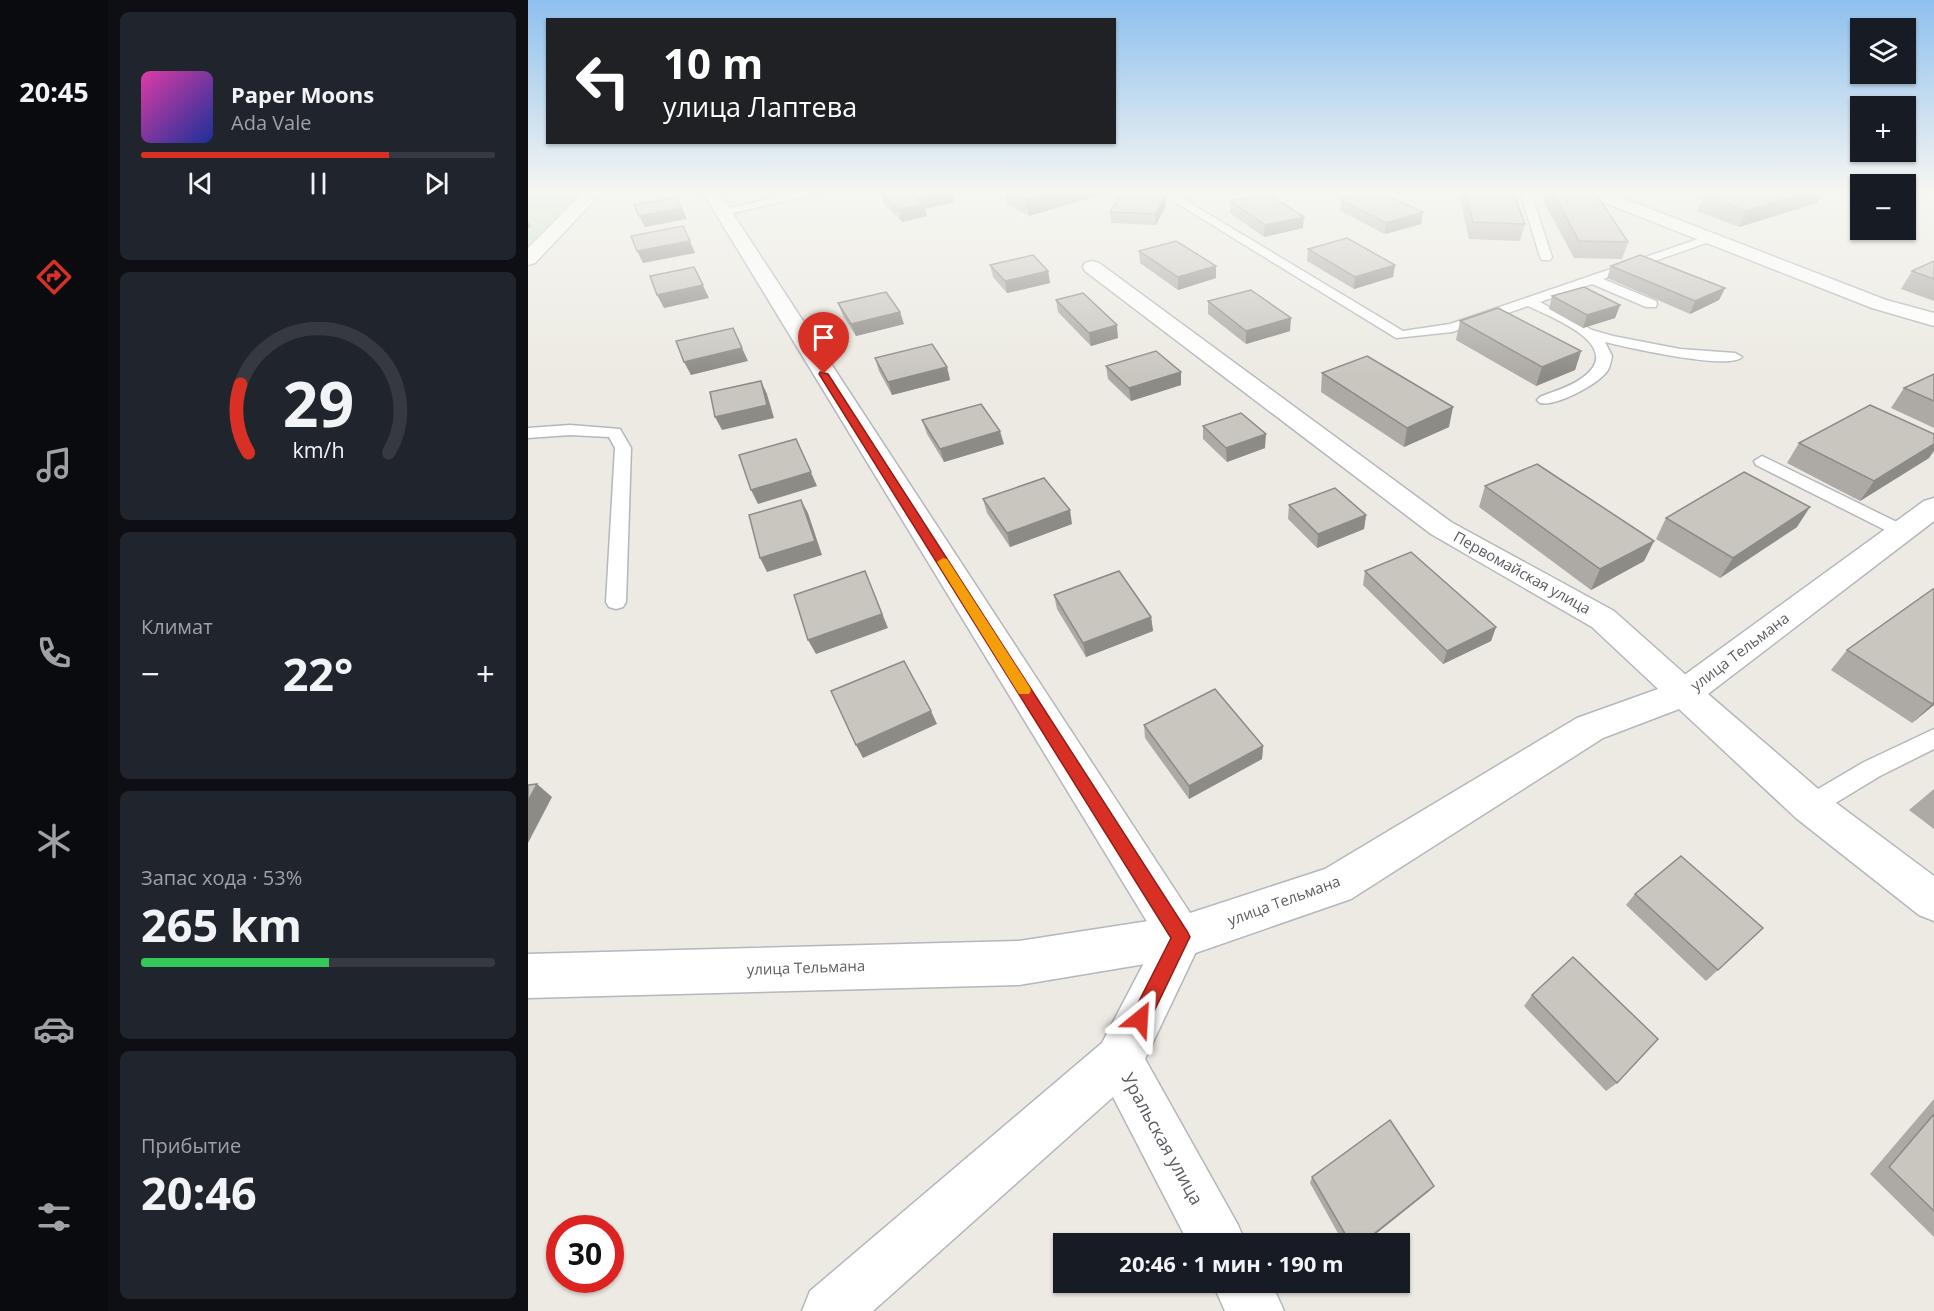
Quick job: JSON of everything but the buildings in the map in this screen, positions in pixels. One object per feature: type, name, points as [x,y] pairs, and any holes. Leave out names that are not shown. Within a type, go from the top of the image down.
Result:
[{"type":"street","points":[[748,252],[1181,937]]},
{"type":"street","points":[[1747,252],[1879,304],[1934,320]]},
{"type":"street","name":"Первомайская улица","points":[[1092,267],[1441,528],[1603,618],[1810,806],[1934,901]]},
{"type":"street","name":"улица Тельмана","points":[[528,976],[1019,963],[1181,937],[1336,885],[1590,728],[1684,693],[1934,507]]},
{"type":"street","name":"Уральская улица","points":[[1181,937],[1119,1060],[1213,1233]]},
{"type":"street","points":[[830,1311],[1119,1060]]},
{"type":"street","points":[[1246,1293],[1256,1311]]},
{"type":"lane","points":[[1264,252],[1401,335],[1452,328],[1671,252]]},
{"type":"lane","points":[[1544,252],[1546,257]]},
{"type":"lane","points":[[1594,280],[1651,304]]},
{"type":"lane","points":[[1530,302],[1591,334],[1633,346],[1670,353],[1735,357]]},
{"type":"lane","points":[[1545,400],[1587,382],[1598,374],[1605,360],[1603,346],[1591,334]]},
{"type":"lane","points":[[528,433],[570,430],[614,432],[623,448],[616,602]]},
{"type":"lane","points":[[1762,461],[1901,531]]},
{"type":"lane","points":[[1810,806],[1872,769],[1934,738]]},
{"type":"slow traffic","points":[[943,562],[1024,690]]},
{"type":"route","points":[[824,374],[1181,937],[1140,1019]]}]
